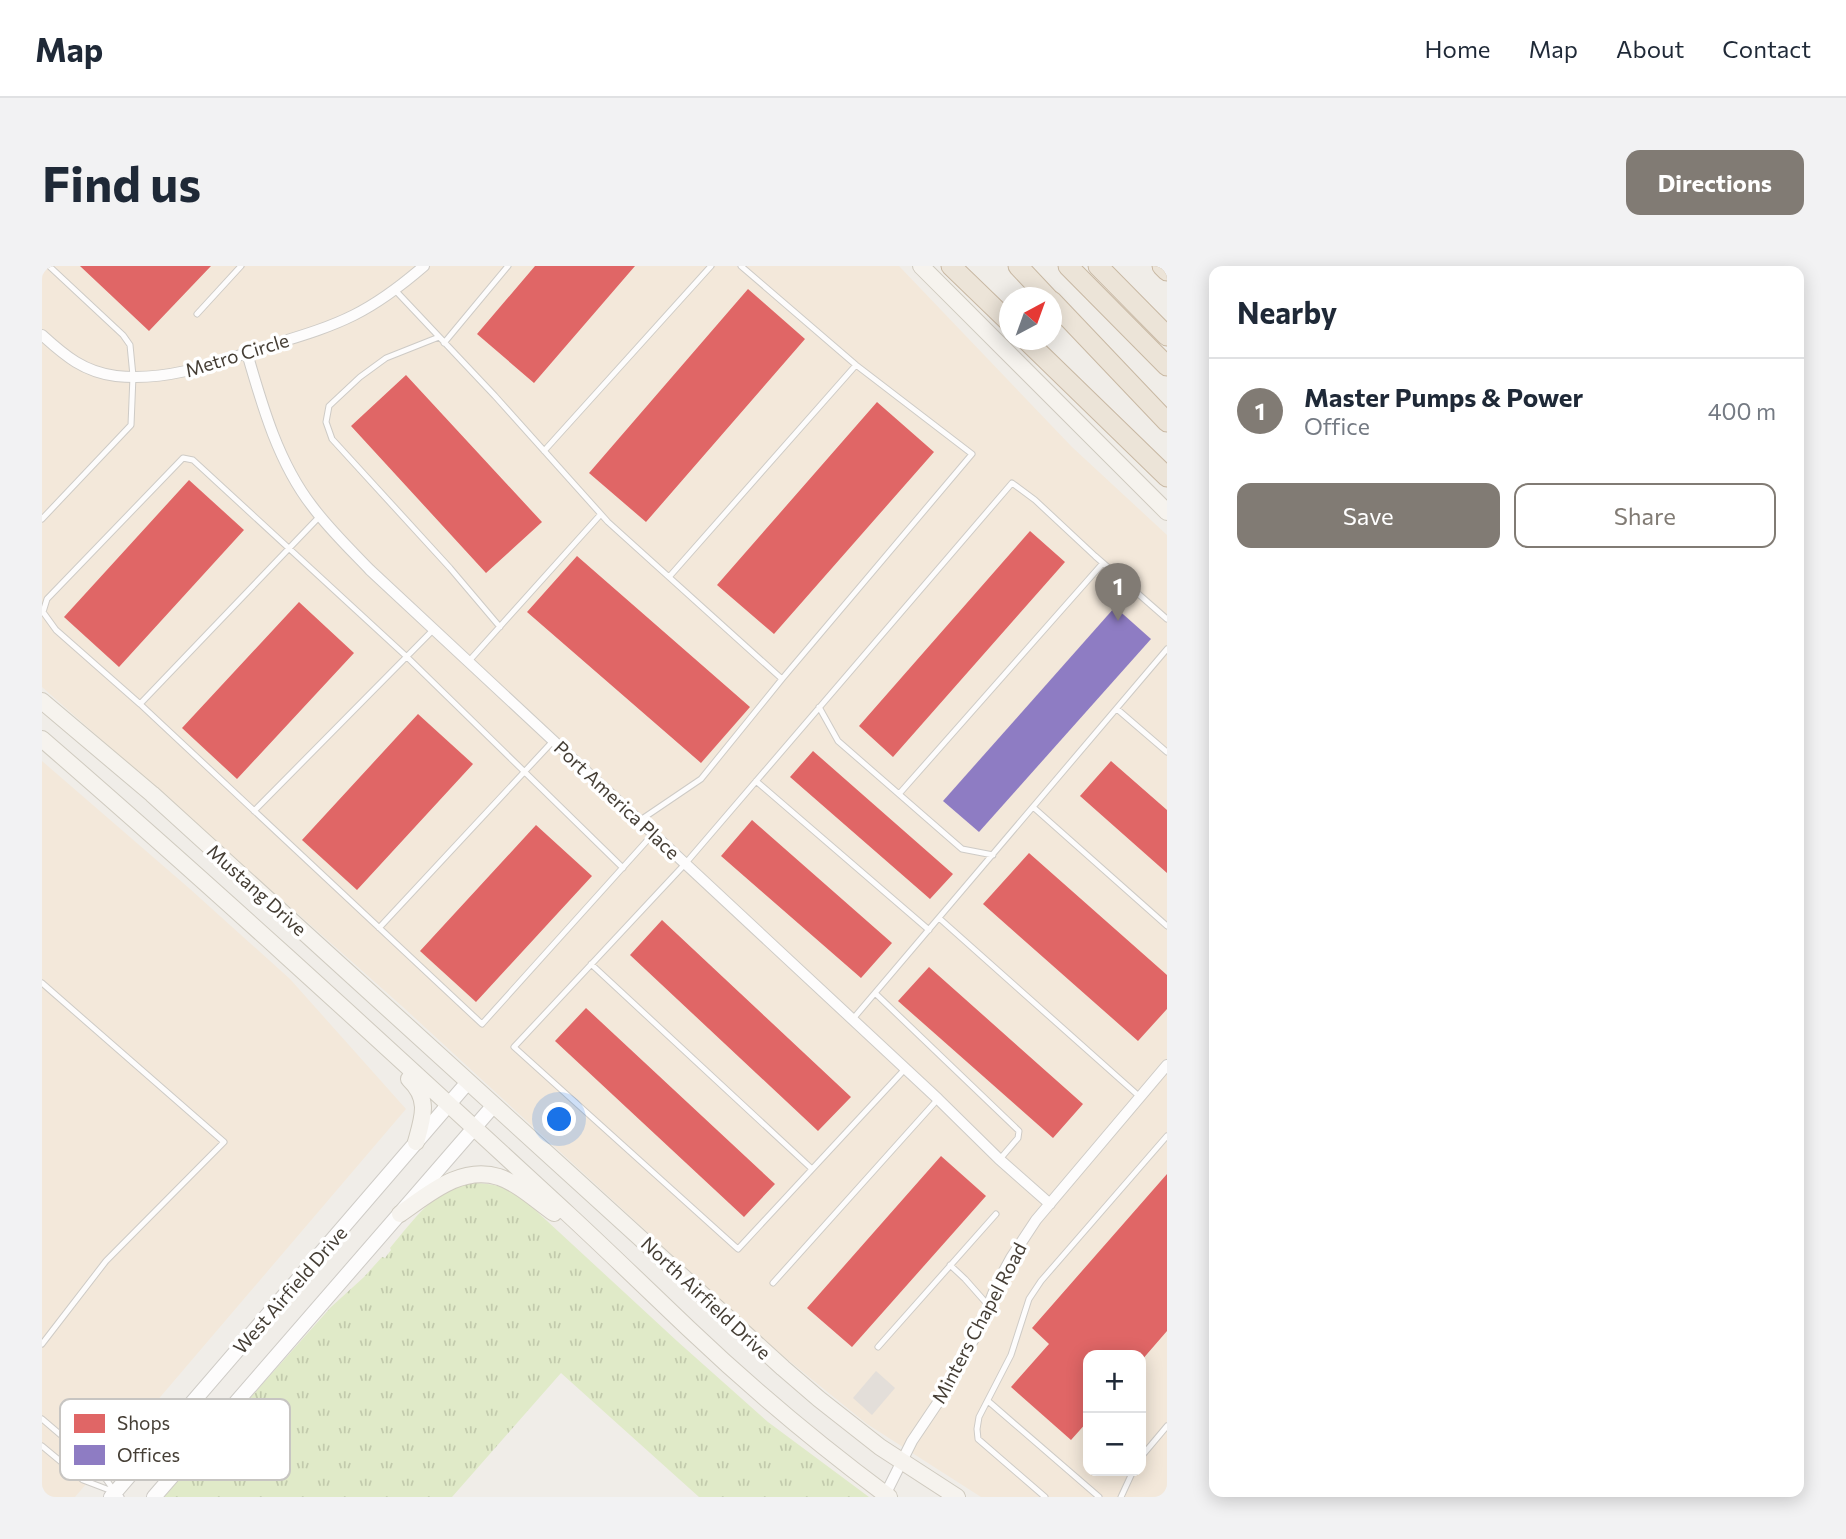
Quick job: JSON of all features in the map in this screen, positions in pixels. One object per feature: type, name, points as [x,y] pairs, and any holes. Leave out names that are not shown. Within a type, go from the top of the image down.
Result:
[{"type":"highway","points":[[951,266],[999,312]]},
{"type":"highway","points":[[1018,266],[1038,287]]},
{"type":"highway","points":[[1068,266],[1167,366]]},
{"type":"highway","points":[[1098,266],[1167,336]]},
{"type":"highway","points":[[1162,266],[1167,271]]},
{"type":"highway","points":[[1062,312],[1167,422]]},
{"type":"highway","points":[[1036,350],[1167,477]]},
{"type":"main road","points":[[921,266],[1167,512]]},
{"type":"main road","name":"Mustang Drive","points":[[42,701],[152,794],[468,1082]]},
{"type":"main road","name":"Mustang Drive","points":[[42,739],[449,1105]]},
{"type":"main road","points":[[319,987],[416,1086],[424,1101],[423,1119],[416,1142]]},
{"type":"main road","name":"North Airfield Drive","points":[[468,1082],[819,1399],[902,1462],[957,1497]]},
{"type":"main road","name":"North Airfield Drive","points":[[449,1105],[689,1329],[822,1446],[887,1496]]},
{"type":"main road","points":[[400,1214],[441,1186],[460,1177],[480,1173],[500,1178],[515,1186],[611,1255]]},
{"type":"street","name":"Metro Circle","points":[[42,335],[80,366],[115,376],[162,376],[213,364],[329,326],[395,290],[424,266]]},
{"type":"street","name":"Port America Place","points":[[247,353],[274,436],[293,477],[310,504],[370,570],[1050,1204]]},
{"type":"street","name":"Minters Chapel Road","points":[[887,1496],[912,1441],[949,1386],[979,1329],[1011,1258],[1036,1220],[1167,1065]]},
{"type":"street","name":"West Airfield Drive","points":[[198,1399],[468,1082]]},
{"type":"street","name":"West Airfield Drive","points":[[239,1399],[494,1105]]},
{"type":"street","name":"West Airfield Drive","points":[[116,1495],[129,1480]]},
{"type":"street","name":"West Airfield Drive","points":[[154,1497],[169,1480]]},
{"type":"lane","points":[[42,519],[131,425],[133,376],[130,345],[123,335],[49,266]]},
{"type":"lane","points":[[197,314],[240,266]]},
{"type":"lane","points":[[444,343],[508,266]]},
{"type":"lane","points":[[544,451],[711,266]]},
{"type":"lane","points":[[639,821],[701,779],[972,454],[856,365],[741,266]]},
{"type":"lane","points":[[395,290],[601,514],[782,679]]},
{"type":"lane","points":[[439,337],[386,358],[360,377],[329,406],[326,422],[332,439],[500,627]]},
{"type":"lane","points":[[669,577],[856,365]]},
{"type":"lane","points":[[623,868],[407,657],[193,460],[183,458],[47,598],[43,612],[56,630],[482,1024],[623,868],[653,834]]},
{"type":"lane","points":[[905,1069],[738,1249],[514,1047],[685,864],[1012,483],[1035,500],[1167,619]]},
{"type":"lane","points":[[470,661],[601,514]]},
{"type":"lane","points":[[139,704],[320,516]]},
{"type":"lane","points":[[899,794],[1103,563]]},
{"type":"lane","points":[[254,811],[434,629]]},
{"type":"lane","points":[[852,1020],[1167,649]]},
{"type":"lane","points":[[819,708],[838,741],[962,849],[993,855]]},
{"type":"lane","points":[[1116,709],[1167,752]]},
{"type":"lane","points":[[379,928],[554,740]]},
{"type":"lane","points":[[755,781],[929,930]]},
{"type":"lane","points":[[1033,807],[1167,926]]},
{"type":"lane","points":[[939,918],[1140,1097]]},
{"type":"lane","points":[[591,964],[812,1169]]},
{"type":"lane","points":[[42,983],[224,1142],[106,1261],[42,1344]]},
{"type":"lane","points":[[875,993],[1019,1131],[1018,1138],[999,1159]]},
{"type":"lane","points":[[773,1283],[938,1099]]},
{"type":"lane","points":[[1045,1497],[978,1439],[979,1417],[1011,1355],[1029,1299],[1167,1136]]},
{"type":"lane","points":[[877,1347],[996,1214]]},
{"type":"lane","points":[[950,1265],[988,1305]]},
{"type":"lane","points":[[988,1401],[1099,1497]]},
{"type":"lane","points":[[42,1419],[60,1434]]},
{"type":"lane","points":[[1146,1451],[1167,1426]]},
{"type":"lane","points":[[42,1446],[60,1461]]},
{"type":"lane","points":[[1121,1497],[1131,1476]]},
{"type":"lane","points":[[83,1480],[116,1495]]},
{"type":"lane","points":[[106,1480],[116,1495]]},
{"type":"shaded area","points":[[42,266],[899,266],[1072,447],[1167,535],[1167,1497],[981,1497],[867,1424],[772,1347],[403,1007],[42,687]]},
{"type":"shaded area","points":[[42,761],[290,979],[406,1109],[159,1399],[60,1399],[60,1480],[90,1480],[75,1497],[42,1497]]},
{"type":"shaded area","points":[[876,1371],[895,1388],[872,1415],[853,1398]]},
{"type":"green space","points":[[488,1184],[520,1196],[768,1422],[869,1497],[699,1497],[561,1373],[452,1497],[162,1497],[177,1480],[290,1480],[290,1399],[249,1399],[331,1307],[382,1257],[385,1258],[417,1216],[437,1198],[461,1186]]},
{"type":"building: Shops","points":[[80,266],[211,266],[149,331]]},
{"type":"building: Shops","points":[[535,266],[635,266],[534,383],[477,334]]},
{"type":"building: Shops","points":[[748,289],[805,339],[646,522],[589,473]]},
{"type":"building: Shops","points":[[406,375],[542,522],[486,573],[351,426]]},
{"type":"building: Shops","points":[[877,402],[934,452],[774,634],[717,585]]},
{"type":"building: Shops","points":[[189,480],[244,530],[119,667],[64,617]]},
{"type":"building: Shops","points":[[1030,531],[1065,562],[893,757],[859,726]]},
{"type":"building: Shops","points":[[577,556],[750,707],[701,763],[527,612]]},
{"type":"building: Shops","points":[[299,602],[354,653],[237,779],[182,728]]},
{"type":"building: Shops","points":[[418,714],[473,764],[357,890],[302,840]]},
{"type":"building: Shops","points":[[813,751],[953,874],[930,899],[790,777]]},
{"type":"building: Shops","points":[[1111,761],[1167,810],[1167,873],[1080,796]]},
{"type":"building: Shops","points":[[752,820],[892,943],[861,978],[721,856]]},
{"type":"building: Shops","points":[[536,825],[592,876],[476,1002],[420,951]]},
{"type":"building: Shops","points":[[1029,853],[1167,975],[1167,1009],[1138,1041],[983,904]]},
{"type":"building: Shops","points":[[662,920],[851,1097],[818,1131],[630,955]]},
{"type":"building: Shops","points":[[929,967],[1083,1104],[1053,1138],[898,1001]]},
{"type":"building: Shops","points":[[586,1008],[775,1184],[744,1217],[555,1041]]},
{"type":"building: Shops","points":[[941,1156],[986,1196],[852,1347],[807,1308]]},
{"type":"building: Shops","points":[[1167,1174],[1167,1331],[1146,1355],[1146,1350],[1083,1350],[1083,1427],[1071,1440],[1011,1387],[1049,1344],[1032,1328]]},
{"type":"building: Offices","points":[[1115,607],[1151,639],[979,832],[943,801]]},
{"type":"place","name":"Master Pumps & Power","points":[[1118,621]]}]
